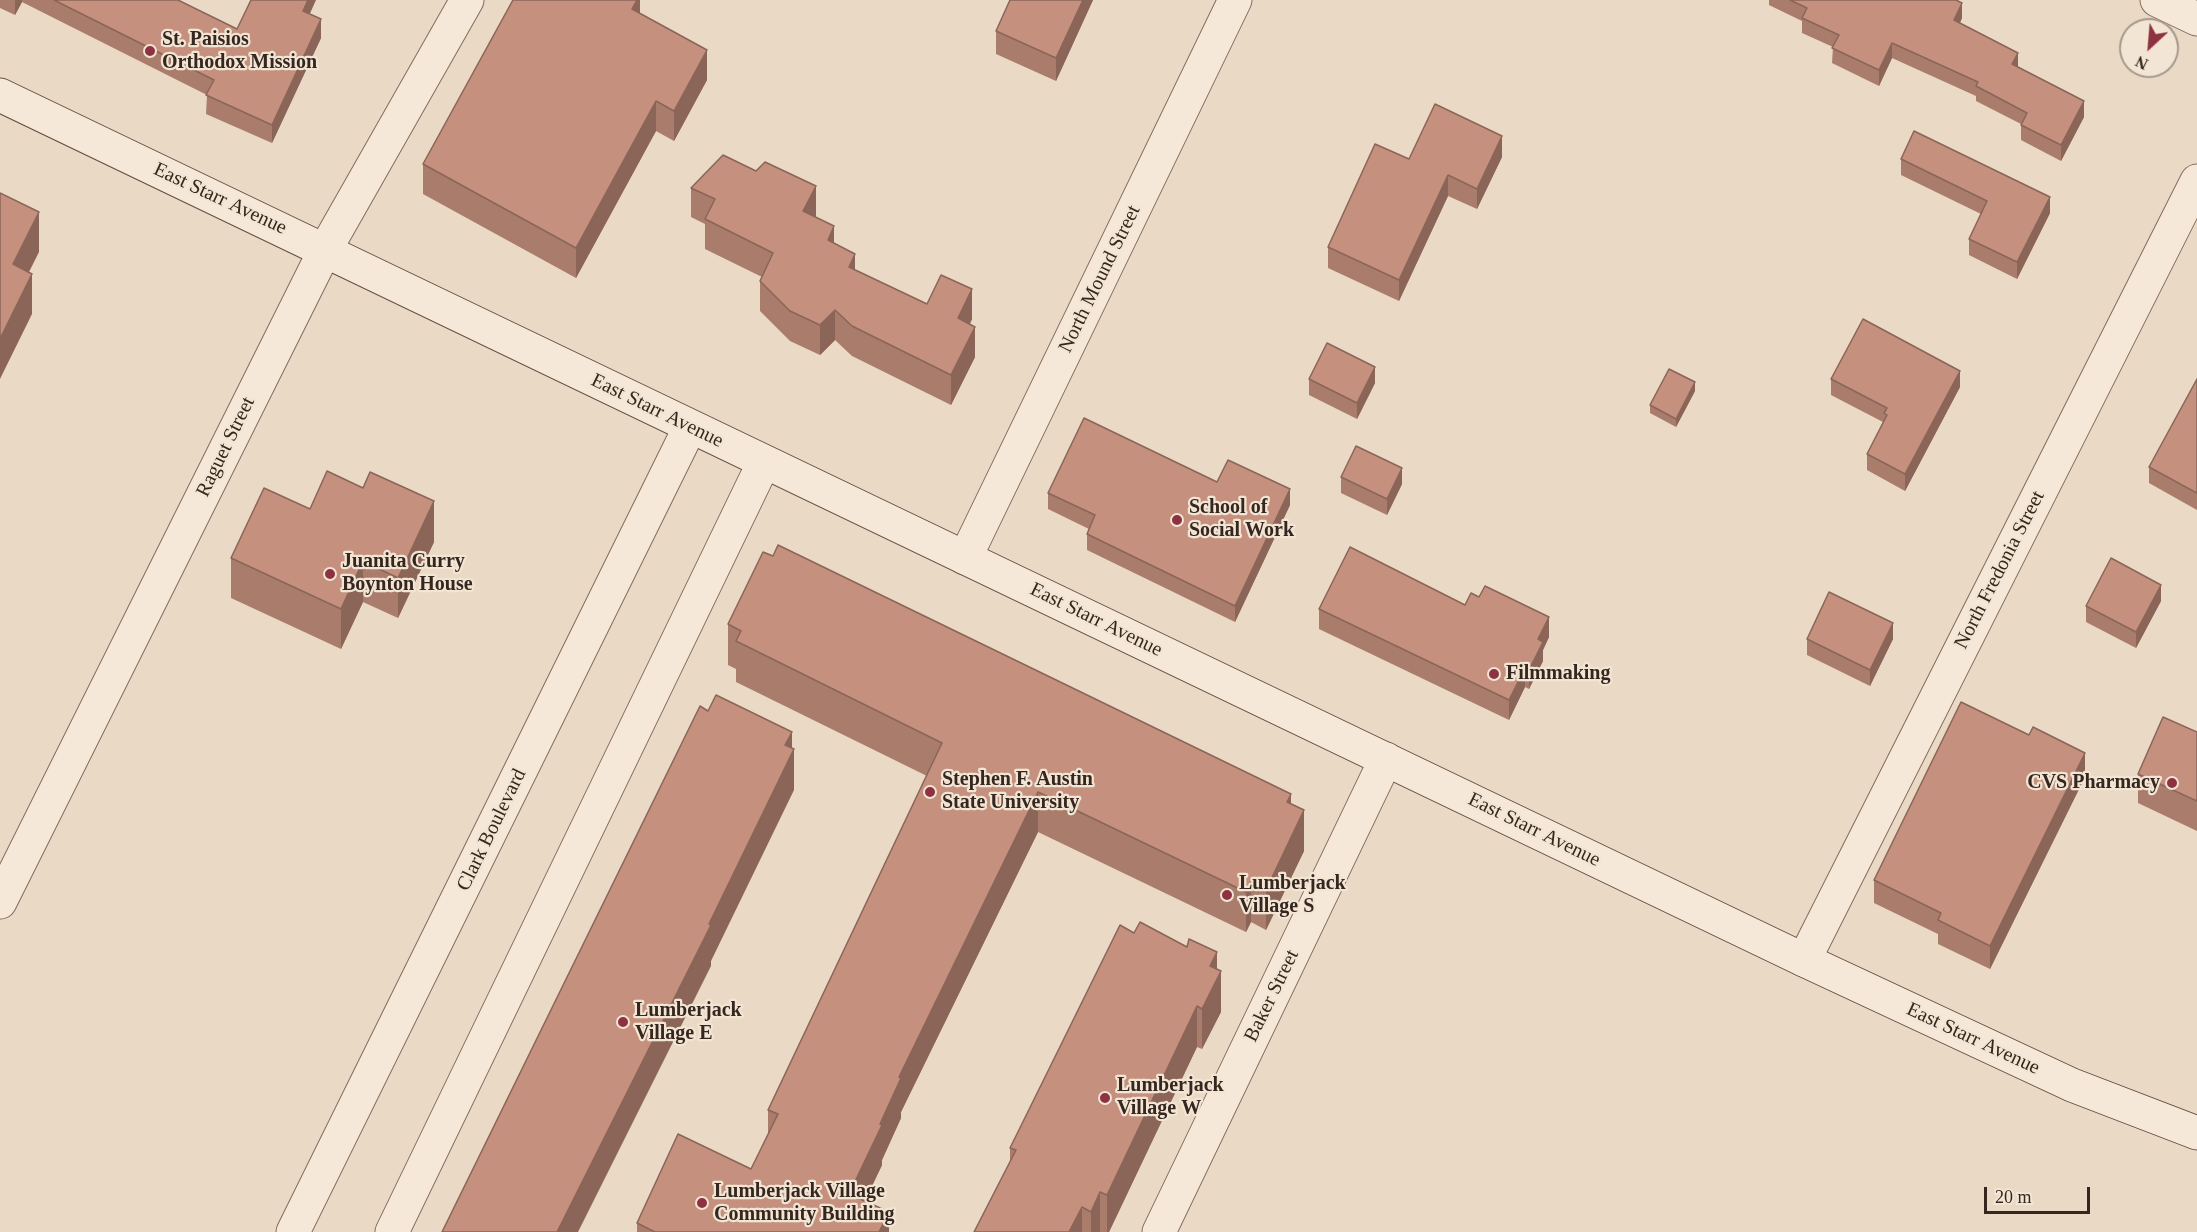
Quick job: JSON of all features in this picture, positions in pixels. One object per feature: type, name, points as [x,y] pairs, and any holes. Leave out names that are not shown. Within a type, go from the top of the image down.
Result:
[{"type":"street","name":"Raguet Street","points":[[0,902],[325,250],[466,0]]},
{"type":"street","name":"North Mound Street","points":[[965,558],[1235,0]]},
{"type":"street","points":[[2157,0],[2197,19]]},
{"type":"street","name":"East Starr Avenue","points":[[0,95],[1804,960],[2072,1084],[2197,1133]]},
{"type":"street","name":"North Fredonia Street","points":[[1804,960],[2197,181]]},
{"type":"street","name":"Clark Boulevard","points":[[293,1232],[690,427]]},
{"type":"street","points":[[392,1232],[764,462]]},
{"type":"street","name":"Baker Street","points":[[1161,1231],[1386,759]]},
{"type":"building","points":[[54,0],[178,0],[237,29],[251,0],[308,0],[303,11],[321,19],[272,125],[206,95],[214,80]]},
{"type":"building","points":[[513,0],[637,0],[632,9],[707,50],[674,111],[656,101],[576,248],[423,164]]},
{"type":"building","points":[[1010,0],[1083,0],[1056,58],[996,31]]},
{"type":"building","points":[[1790,0],[1956,0],[1962,3],[1954,20],[2018,53],[2012,64],[2084,101],[2061,145],[2021,125],[2027,113],[1976,86],[1978,82],[1892,43],[1879,70],[1832,48],[1839,35],[1802,18],[1807,8]]},
{"type":"building","points":[[1435,104],[1502,136],[1477,189],[1448,175],[1399,280],[1328,247],[1375,144],[1409,159]]},
{"type":"building","points":[[1914,131],[2050,197],[2017,262],[1969,239],[1987,201],[1901,159]]},
{"type":"building","points":[[723,155],[756,171],[765,162],[816,186],[803,211],[834,226],[828,240],[855,254],[849,267],[927,304],[941,275],[972,289],[958,318],[975,327],[951,375],[852,326],[835,310],[820,325],[790,311],[760,281],[773,253],[705,219],[715,199],[691,188]]},
{"type":"building","points":[[0,193],[39,212],[13,264],[32,274],[0,339]]},
{"type":"building","points":[[1863,319],[1960,371],[1905,474],[1867,454],[1887,415],[1884,413],[1887,408],[1831,379]]},
{"type":"building","points":[[1327,343],[1375,367],[1357,403],[1309,379]]},
{"type":"building","points":[[1669,369],[1695,382],[1676,419],[1650,405]]},
{"type":"building","points":[[2197,379],[2197,493],[2149,467]]},
{"type":"building","name":"School of Social Work","points":[[1084,418],[1217,482],[1228,460],[1290,489],[1235,606],[1087,534],[1095,515],[1048,493]]},
{"type":"building","points":[[1356,446],[1402,468],[1387,499],[1341,477]]},
{"type":"building","points":[[327,471],[363,488],[370,472],[434,501],[398,578],[363,561],[341,609],[231,558],[264,488],[310,509]]},
{"type":"building","name":"Lumberjack Village S","points":[[778,545],[1291,794],[1287,802],[1304,810],[1266,890],[1251,882],[1246,892],[1038,792],[899,1077],[901,1078],[880,1124],[882,1125],[849,1194],[889,1212],[879,1232],[655,1232],[637,1223],[678,1134],[751,1169],[778,1114],[768,1110],[942,743],[736,641],[741,631],[728,624],[763,552],[773,556]]},
{"type":"building","points":[[1350,547],[1465,605],[1471,593],[1479,597],[1485,586],[1549,617],[1538,639],[1543,642],[1529,670],[1525,668],[1509,700],[1319,609]]},
{"type":"building","points":[[2111,558],[2161,585],[2136,632],[2086,606]]},
{"type":"building","points":[[1829,592],[1893,623],[1870,670],[1807,639]]},
{"type":"building","name":"Lumberjack Village E","points":[[716,695],[792,732],[785,745],[794,749],[709,924],[711,925],[557,1232],[442,1232],[700,706],[708,711]]},
{"type":"building","points":[[1961,702],[2029,735],[2033,727],[2085,753],[1990,946],[1938,920],[1941,913],[1874,880]]},
{"type":"building","points":[[2163,717],[2197,732],[2197,801],[2138,774]]},
{"type":"building","name":"Lumberjack Village W","points":[[1140,922],[1187,947],[1189,939],[1217,952],[1210,966],[1221,971],[1202,1009],[1197,1006],[1107,1195],[1100,1192],[1091,1212],[1082,1207],[1069,1232],[974,1232],[1016,1150],[1010,1148],[1120,925],[1134,933]]},
{"type":"place","name":"St. Paisios Orthodox Mission","points":[[150,51]]},
{"type":"place","name":"School of Social Work","points":[[1177,520]]},
{"type":"place","name":"Juanita Curry Boynton House","points":[[330,574]]},
{"type":"place","name":"Filmmaking","points":[[1494,674]]},
{"type":"place","name":"CVS Pharmacy","points":[[2172,783]]},
{"type":"place","name":"Stephen F. Austin State University","points":[[930,792]]},
{"type":"place","name":"Lumberjack Village S","points":[[1227,895]]},
{"type":"place","name":"Lumberjack Village E","points":[[623,1022]]},
{"type":"place","name":"Lumberjack Village W","points":[[1105,1098]]},
{"type":"place","name":"Lumberjack Village Community Building","points":[[702,1203]]}]
